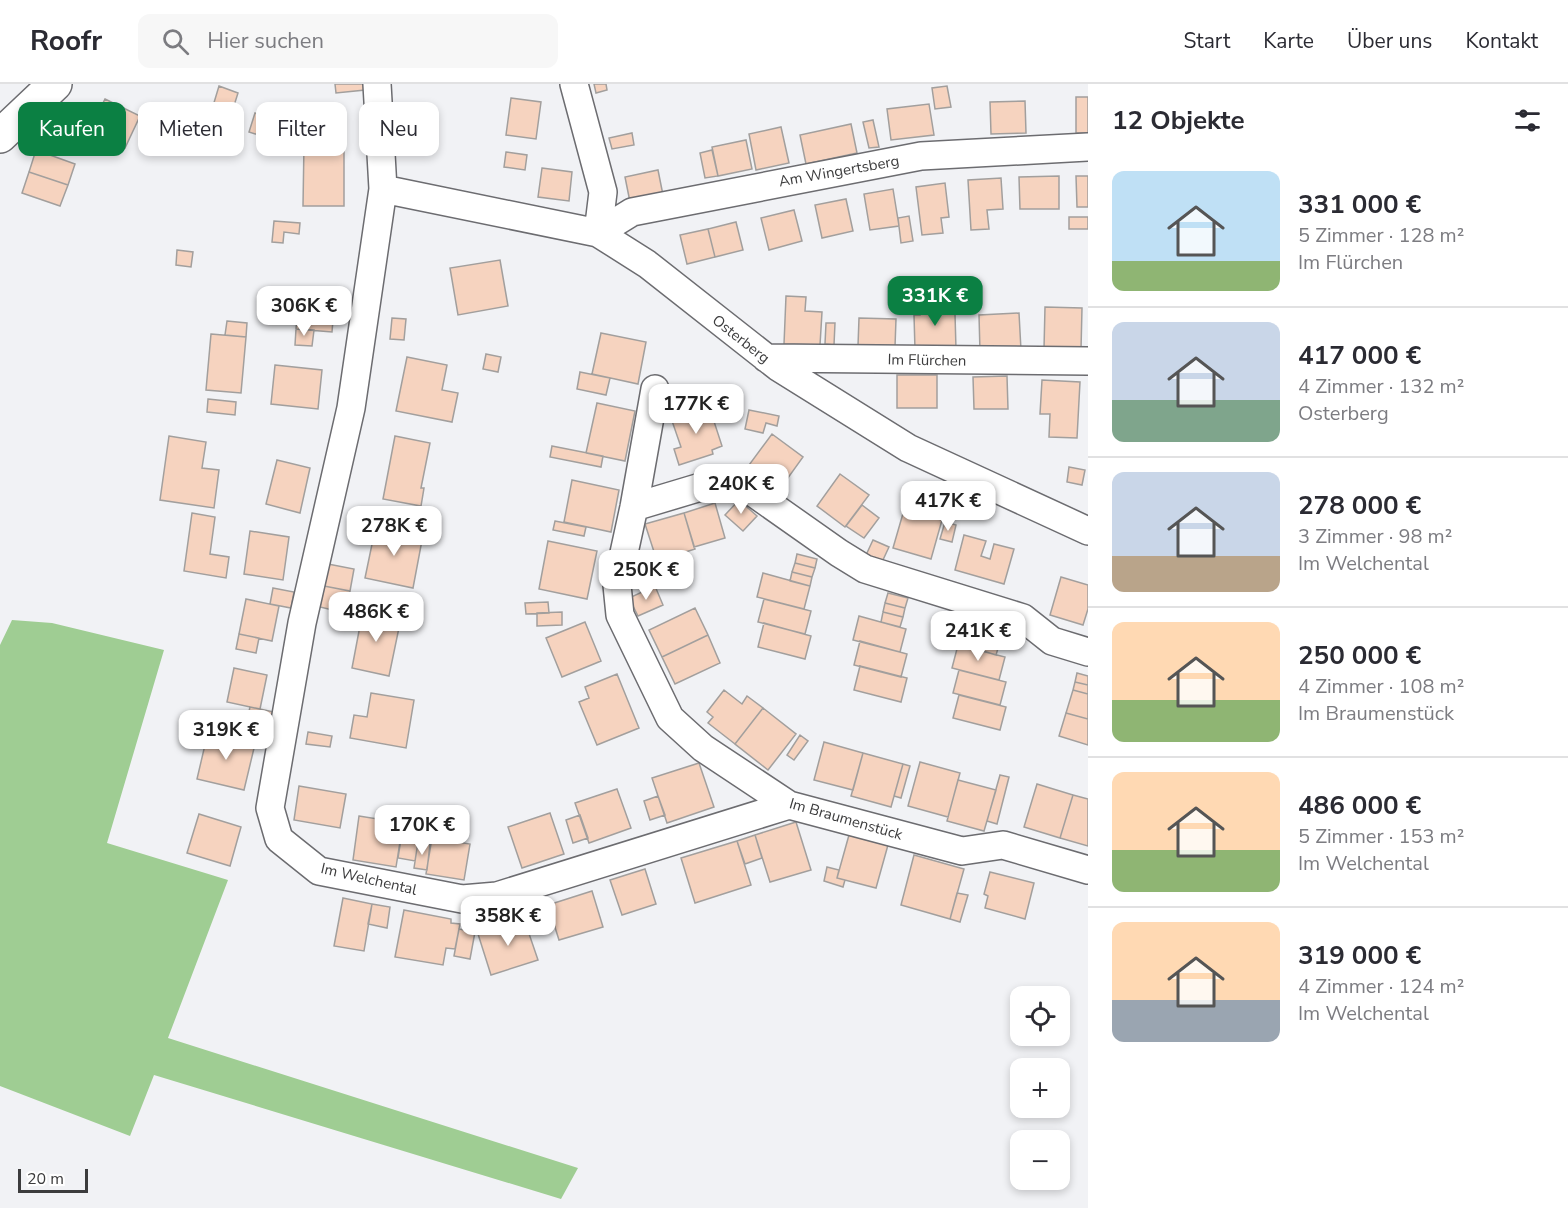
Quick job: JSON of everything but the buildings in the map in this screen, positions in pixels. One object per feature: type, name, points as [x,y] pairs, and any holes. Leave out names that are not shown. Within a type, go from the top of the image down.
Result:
[{"type":"main road","points":[[0,136],[55,84]]},
{"type":"street","name":"Im Welchental","points":[[377,84],[383,189],[351,408],[302,624],[270,808],[279,839],[319,871],[462,899],[496,896],[789,805]]},
{"type":"street","points":[[574,84],[603,192],[598,232]]},
{"type":"street","name":"Am Wingertsberg","points":[[598,232],[632,212],[921,156],[1088,147]]},
{"type":"street","name":"Osterberg","points":[[383,189],[598,232],[647,264],[766,358],[908,448],[1088,531]]},
{"type":"street","name":"Im Flürchen","points":[[766,358],[1088,361]]},
{"type":"street","name":"Im Braumenstück","points":[[655,389],[634,507],[617,585],[620,615],[670,718],[703,748],[789,805],[962,851],[1003,845],[1088,870]]},
{"type":"street","points":[[634,507],[724,480],[741,484],[865,569],[1023,618],[1052,641],[1088,652]]},
{"type":"green space","points":[[12,620],[52,623],[164,650],[107,843],[228,880],[168,1038],[578,1168],[561,1199],[154,1075],[130,1136],[0,1086],[0,645]]}]
